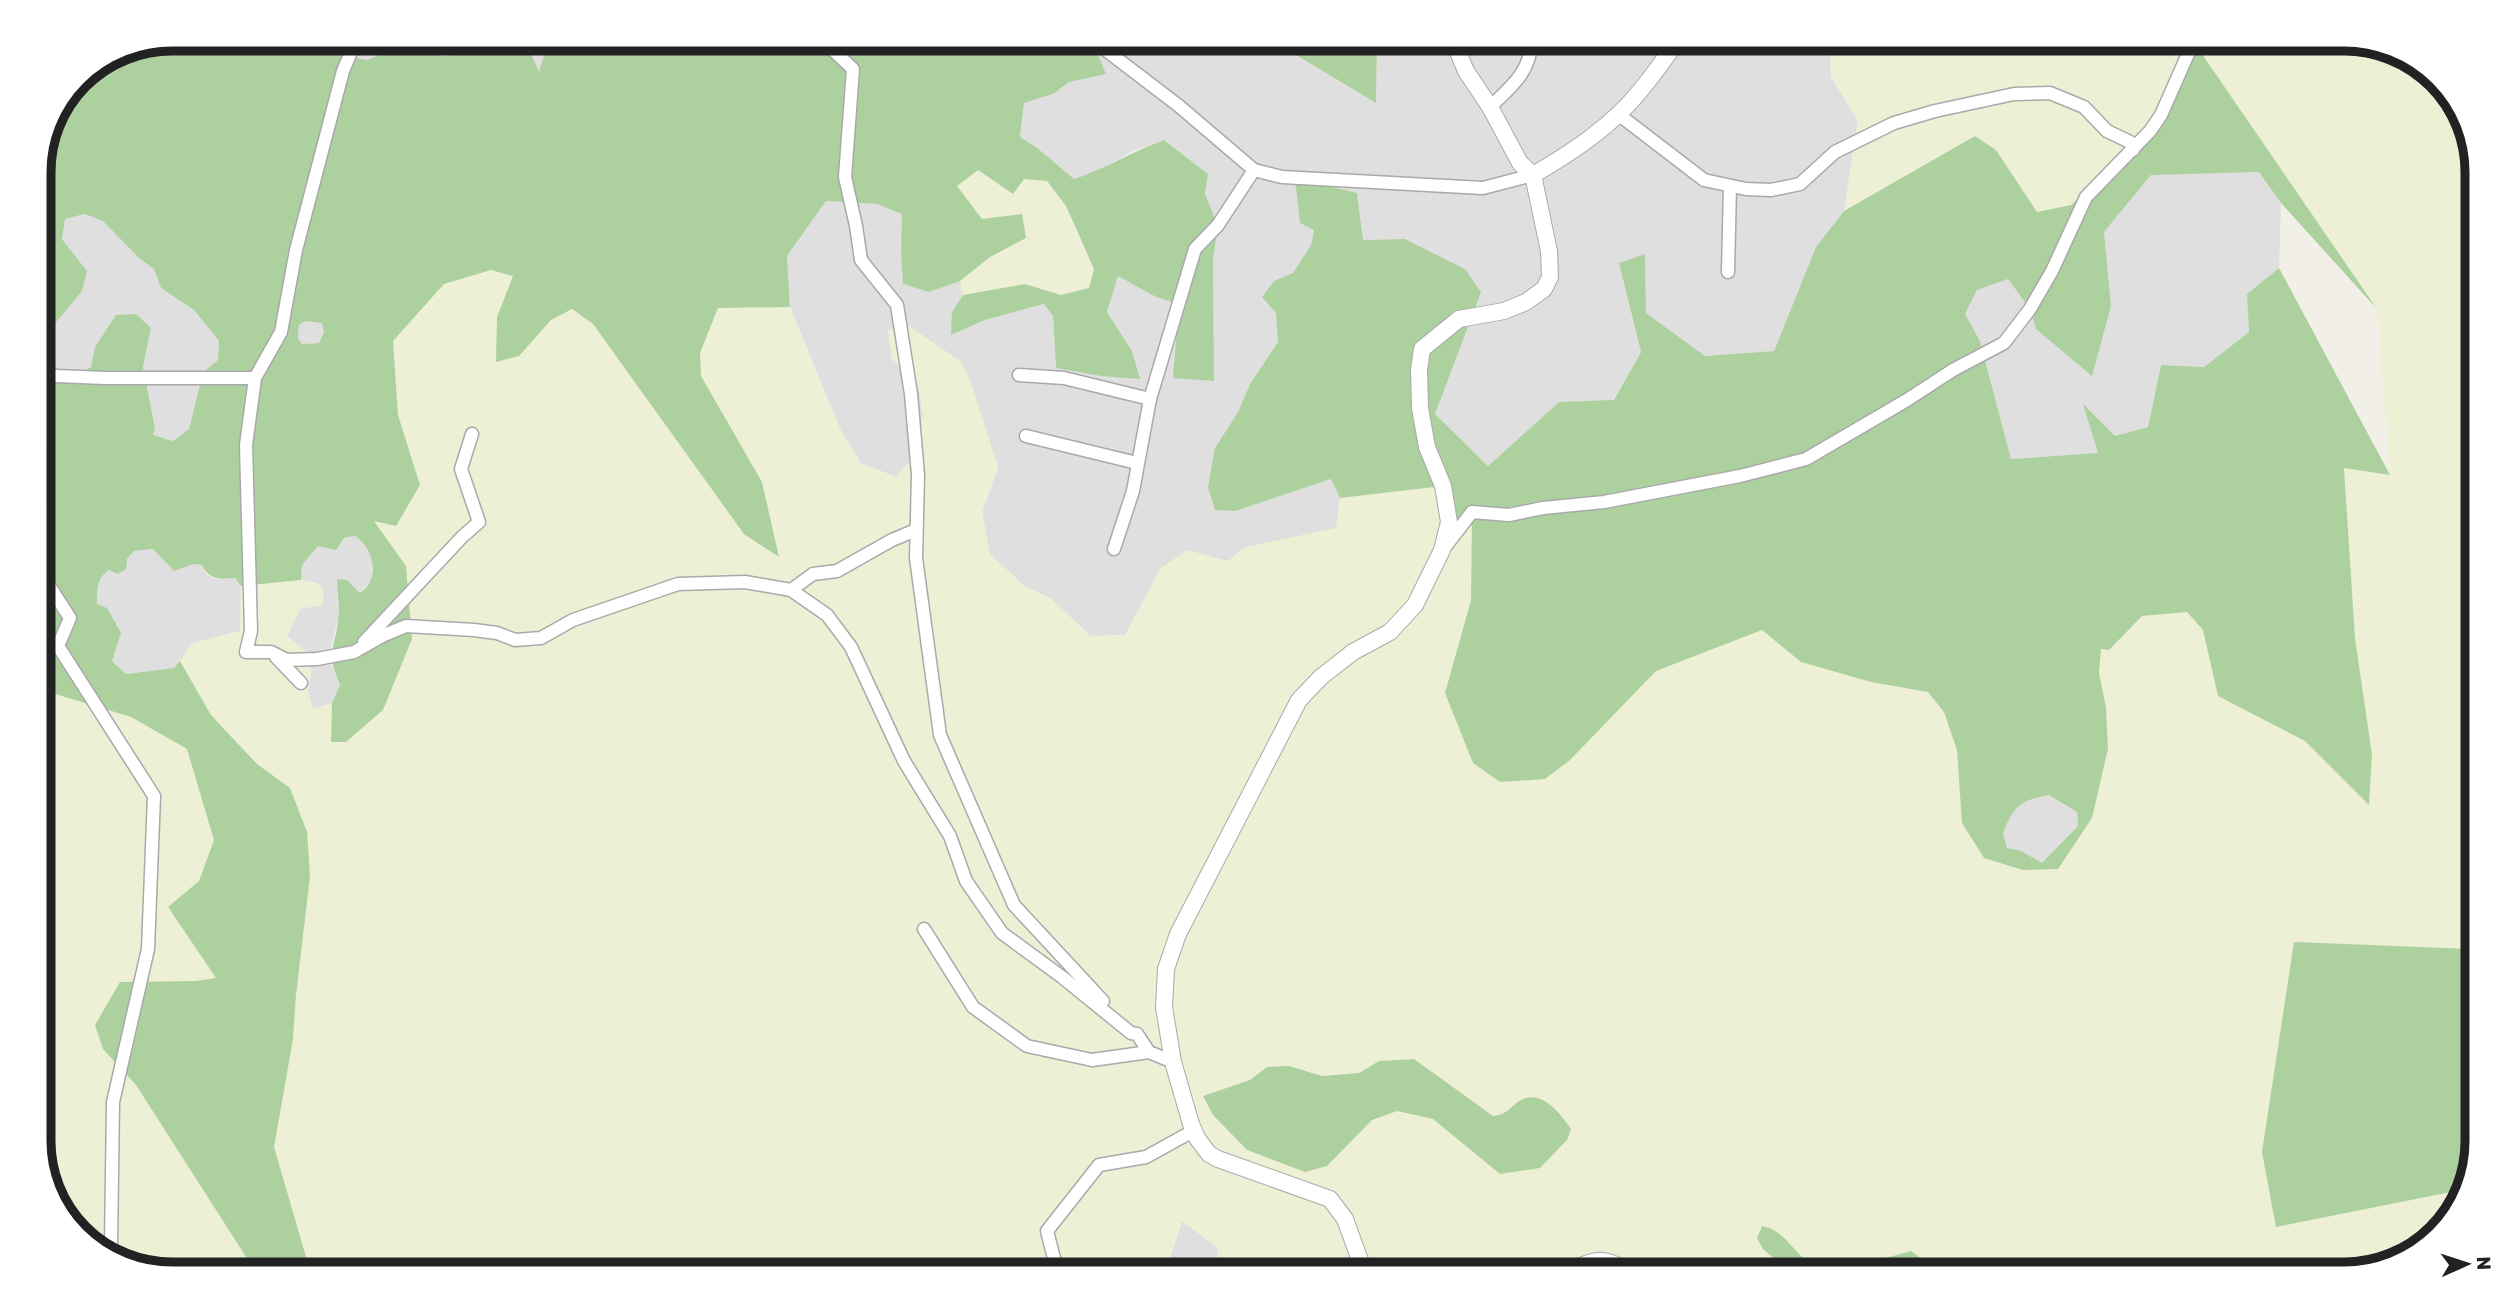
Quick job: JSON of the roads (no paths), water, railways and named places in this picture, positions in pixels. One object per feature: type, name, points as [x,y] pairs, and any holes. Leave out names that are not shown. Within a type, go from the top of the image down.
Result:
[{"type":"street","points":[[351,51],[343,71],[296,250],[281,332],[255,379],[246,445],[251,631],[246,652],[271,652],[287,660],[317,659],[354,652],[406,626],[474,630],[497,633],[516,640],[541,638],[573,620],[678,584],[745,582],[791,590],[827,615],[851,647],[904,761],[950,836],[965,881],[1002,933],[1062,976],[1131,1033],[1137,1034],[1149,1052]]},
{"type":"street","points":[[834,51],[853,69],[845,177],[861,260],[897,305],[911,394],[918,475],[916,558],[940,735],[1014,905],[1131,1033]]},
{"type":"street","points":[[1107,51],[1226,144],[1254,170],[1282,177],[1483,188],[1533,174],[1574,151],[1639,93],[1670,51]]},
{"type":"street","points":[[1443,550],[1449,522],[1443,486],[1427,447],[1420,408],[1419,370],[1422,349],[1459,319],[1504,310],[1526,302],[1544,289],[1550,277],[1549,251],[1533,174],[1520,163],[1490,107],[1466,71],[1458,51]]},
{"type":"street","points":[[1490,107],[1518,79],[1528,64],[1530,51]]},
{"type":"street","points":[[1359,1262],[1345,1219],[1330,1199],[1218,1159],[1202,1146],[1193,1130],[1173,1062],[1164,999],[1169,957],[1178,934],[1299,699],[1321,677],[1353,652],[1390,632],[1415,605],[1443,550],[1472,512],[1509,515],[1543,508],[1604,502],[1806,459],[1953,370],[2004,343],[2030,309],[2052,271],[2086,197],[2101,179],[2133,150],[2161,115],[2189,51]]},
{"type":"street","points":[[1618,114],[1703,180],[1771,190],[1800,184],[1835,152],[1894,123],[2014,94],[2050,93],[2084,107],[2107,131],[2130,142],[2133,150]]},
{"type":"street","points":[[1114,549],[1133,491],[1150,400],[1195,249],[1218,225],[1254,170]]},
{"type":"street","points":[[1728,272],[1730,186]]},
{"type":"street","points":[[51,374],[255,379]]},
{"type":"street","points":[[1019,375],[1064,378],[1150,400]]},
{"type":"street","points":[[354,652],[479,522],[461,469],[472,434]]},
{"type":"street","points":[[1026,436],[1137,463]]},
{"type":"street","points":[[791,590],[813,574],[837,571],[892,540],[916,530]]},
{"type":"street","points":[[51,589],[70,618],[58,646],[154,796],[148,949],[113,1102],[111,1246]]},
{"type":"street","points":[[271,652],[301,683]]},
{"type":"street","points":[[924,929],[973,1007],[1027,1046],[1093,1060],[1149,1052],[1173,1062]]},
{"type":"street","points":[[1054,1262],[1046,1231],[1099,1165],[1146,1157],[1193,1130]]},
{"type":"street","points":[[1587,1262],[1598,1259],[1611,1262]]}]
